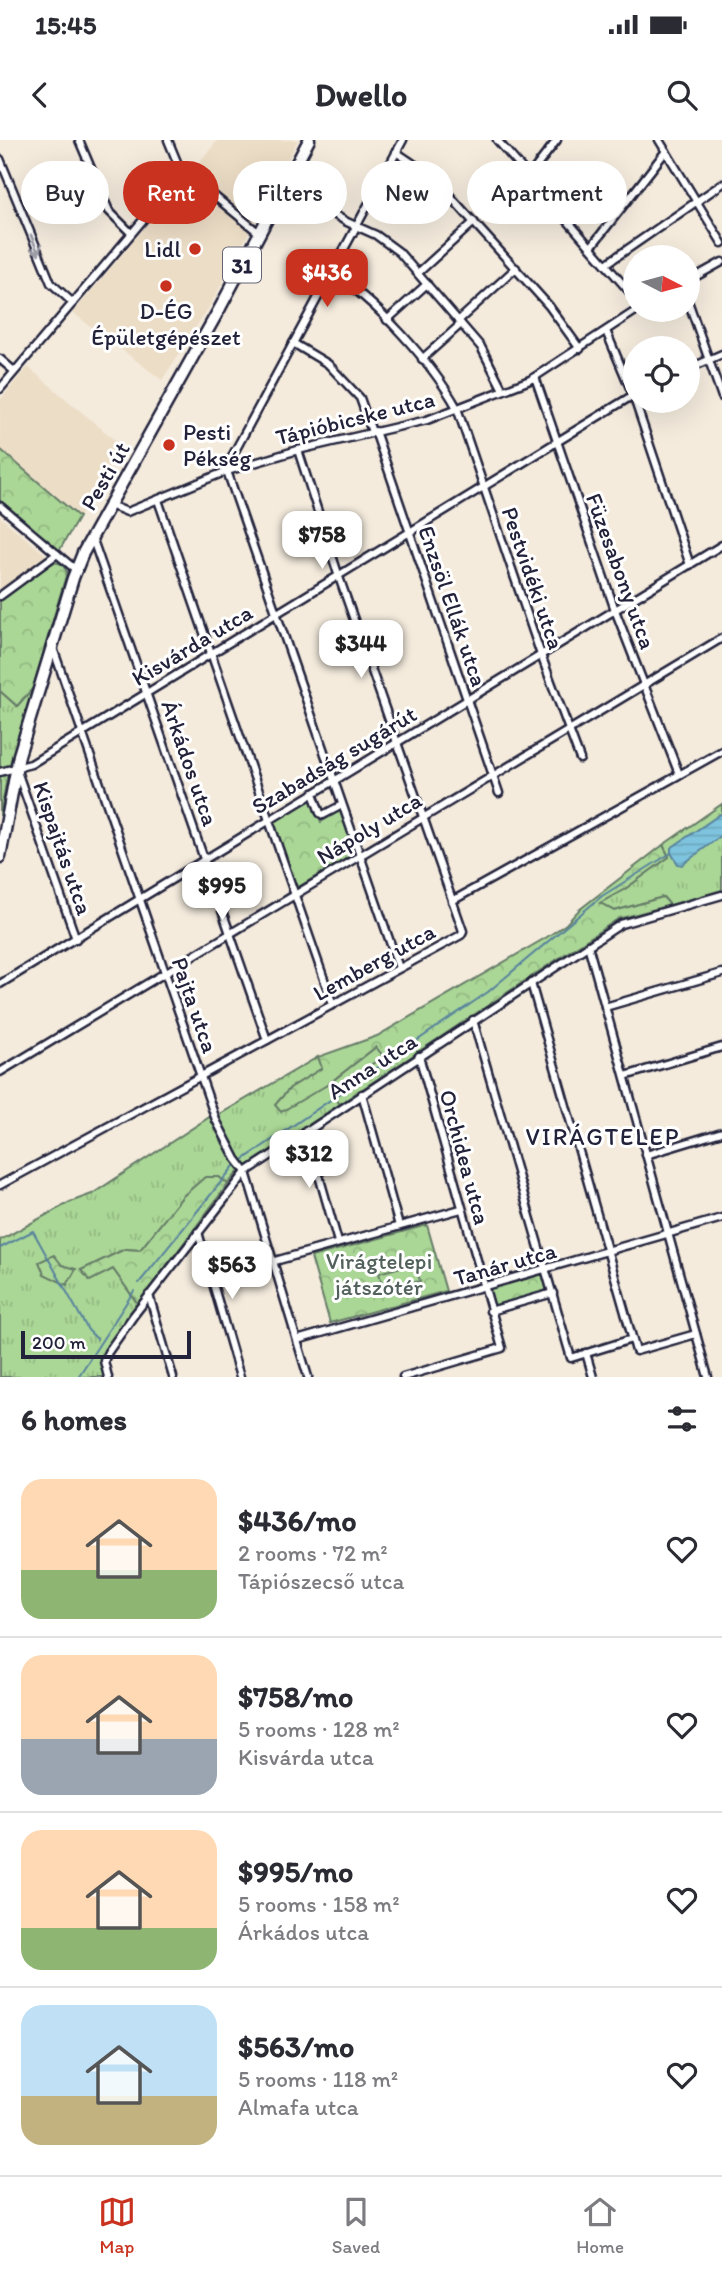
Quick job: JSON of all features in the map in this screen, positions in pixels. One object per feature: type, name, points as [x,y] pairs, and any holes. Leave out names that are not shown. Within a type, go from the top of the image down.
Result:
[{"type":"main road","name":"Pesti út","points":[[298,161],[309,140]]},
{"type":"main road","name":"Pesti út","points":[[0,857],[17,769],[76,570],[264,224]]},
{"type":"street","points":[[79,140],[109,211],[131,233]]},
{"type":"street","points":[[168,140],[177,161]]},
{"type":"street","points":[[399,968],[227,471],[229,462],[403,140]]},
{"type":"street","points":[[497,140],[516,161]]},
{"type":"street","points":[[541,161],[557,140]]},
{"type":"street","points":[[660,140],[722,243]]},
{"type":"street","points":[[590,247],[666,151]]},
{"type":"street","points":[[396,152],[433,177],[467,214]]},
{"type":"street","points":[[0,159],[51,283],[73,303]]},
{"type":"street","points":[[606,264],[722,184]]},
{"type":"street","points":[[219,200],[259,233]]},
{"type":"street","points":[[347,222],[388,243],[418,273],[489,361],[503,390]]},
{"type":"street","points":[[0,389],[139,224]]},
{"type":"street","points":[[418,273],[472,224]]},
{"type":"street","points":[[476,224],[549,306],[580,349]]},
{"type":"street","points":[[570,224],[623,284]]},
{"type":"street","points":[[700,274],[722,262]]},
{"type":"street","points":[[422,359],[516,268]]},
{"type":"street","name":"Pestvidéki utca","points":[[331,273],[357,289],[387,320],[447,389],[457,408],[541,655],[580,759]]},
{"type":"street","points":[[387,320],[426,284]]},
{"type":"street","name":"Tápióbicske utca","points":[[110,505],[127,512],[227,471],[373,431],[417,423],[535,377],[623,319]]},
{"type":"street","points":[[695,322],[722,397]]},
{"type":"street","points":[[606,331],[623,370]]},
{"type":"street","name":"Enzsöl Ellák utca","points":[[293,343],[333,368],[360,398],[499,793]]},
{"type":"street","points":[[700,363],[722,354]]},
{"type":"street","points":[[0,359],[14,372]]},
{"type":"street","name":"Füzesabony utca","points":[[535,377],[615,611],[679,774]]},
{"type":"street","name":"Kisvárda utca","points":[[0,772],[28,766],[623,402]]},
{"type":"street","points":[[640,413],[690,565]]},
{"type":"street","points":[[298,450],[339,577],[453,901]]},
{"type":"street","points":[[158,500],[333,1004]]},
{"type":"street","points":[[0,506],[76,570]]},
{"type":"street","name":"Árkádos utca","points":[[92,537],[267,1040]]},
{"type":"street","name":"Szabadság sugárút","points":[[0,984],[722,545]]},
{"type":"street","points":[[0,596],[57,554]]},
{"type":"street","name":"Nápoly utca","points":[[0,1072],[722,638]]},
{"type":"street","name":"Pajta utca","points":[[52,646],[216,1121],[245,1171],[275,1261],[308,1377]]},
{"type":"street","name":"Lemberg utca","points":[[0,1185],[461,935],[463,926],[453,901],[722,751]]},
{"type":"street","name":"Kispajtás utca","points":[[17,769],[76,939]]},
{"type":"street","points":[[313,793],[323,815],[341,802]]},
{"type":"street","name":"Anna utca","points":[[108,1377],[104,1361],[108,1352],[245,1171],[621,924],[722,895]]},
{"type":"street","points":[[588,945],[708,1377]]},
{"type":"street","points":[[606,1007],[722,973]]},
{"type":"street","points":[[531,983],[636,1351],[696,1334]]},
{"type":"street","points":[[472,1020],[571,1358],[632,1339]]},
{"type":"street","points":[[625,1076],[722,1047]]},
{"type":"street","name":"Orchidea utca","points":[[403,1377],[502,1348],[419,1056]]},
{"type":"street","points":[[362,1094],[400,1226]]},
{"type":"street","points":[[306,1130],[338,1242]]},
{"type":"street","points":[[646,1155],[722,1132]]},
{"type":"street","points":[[275,1261],[461,1209]]},
{"type":"street","name":"Tanár utca","points":[[297,1340],[722,1218]]},
{"type":"street","points":[[198,1232],[240,1377]]},
{"type":"street","name":"Tanár utca","points":[[490,1311],[552,1293]]},
{"type":"street","points":[[149,1295],[173,1377]]},
{"type":"street","points":[[586,1353],[593,1377]]},
{"type":"shaded area","points":[[218,140],[298,140],[287,161],[233,161],[233,224],[253,224],[211,304],[162,380],[73,313],[148,224],[219,224],[219,161],[200,161]]},
{"type":"shaded area","points":[[28,367],[122,446],[79,517],[0,448],[0,400]]},
{"type":"shaded area","points":[[0,517],[47,556],[0,591]]},
{"type":"green space","points":[[0,449],[79,517],[59,551],[0,502]]},
{"type":"green space","points":[[54,562],[62,564],[67,572],[33,688],[17,706],[0,691],[0,601]]},
{"type":"green space","points":[[33,688],[9,767],[0,816],[0,691],[17,706]]},
{"type":"green space","points":[[312,797],[321,822],[341,810],[358,852],[295,889],[273,825],[275,820]]},
{"type":"green space","points":[[722,804],[722,890],[670,905],[663,897],[615,911],[599,903],[625,889],[669,857],[663,845]]},
{"type":"green space","points":[[663,845],[669,857],[625,889],[600,903],[615,911],[663,897],[670,905],[618,919],[340,1104],[332,1094],[383,1056],[376,1047],[327,1085],[281,1112],[275,1105],[290,1088],[322,1068],[318,1057],[377,1036],[547,937]]},
{"type":"green space","points":[[376,1047],[384,1056],[332,1094],[340,1104],[238,1172],[228,1184],[219,1177],[205,1178],[183,1196],[140,1250],[125,1249],[81,1270],[90,1280],[113,1269],[138,1304],[102,1355],[105,1377],[0,1377],[0,1240],[70,1202],[92,1194],[211,1116],[220,1114],[318,1057],[323,1068],[290,1088],[275,1105],[327,1085]]},
{"type":"green space","points":[[205,1177],[219,1177],[228,1184],[138,1304],[113,1269],[90,1281],[81,1270],[125,1249],[140,1250],[183,1196]]},
{"type":"green space","name":"Virágtelepi játszótér","points":[[427,1225],[446,1291],[330,1323],[311,1257]]},
{"type":"green space","points":[[54,1255],[62,1265],[76,1269],[67,1285],[44,1274],[39,1262]]},
{"type":"green space","points":[[415,1263],[420,1281],[384,1290],[379,1273]]},
{"type":"green space","points":[[540,1274],[545,1277],[547,1293],[493,1308],[488,1291],[491,1287]]},
{"type":"water","points":[[722,813],[722,835],[682,865],[678,864],[671,848]]},
{"type":"waterway","points":[[139,1283],[234,1166],[488,992],[602,896],[671,853]]},
{"type":"waterway","points":[[0,1248],[33,1231],[88,1330],[97,1339]]},
{"type":"waterway","points":[[78,1377],[134,1291]]},
{"type":"place","name":"Lidl","points":[[195,249]]},
{"type":"place","name":"D-ÉG Épületgépészet","points":[[166,286]]},
{"type":"place","name":"Pesti Pékség","points":[[169,445]]},
{"type":"district","name":"VIRÁGTELEP","points":[[603,1136]]}]
